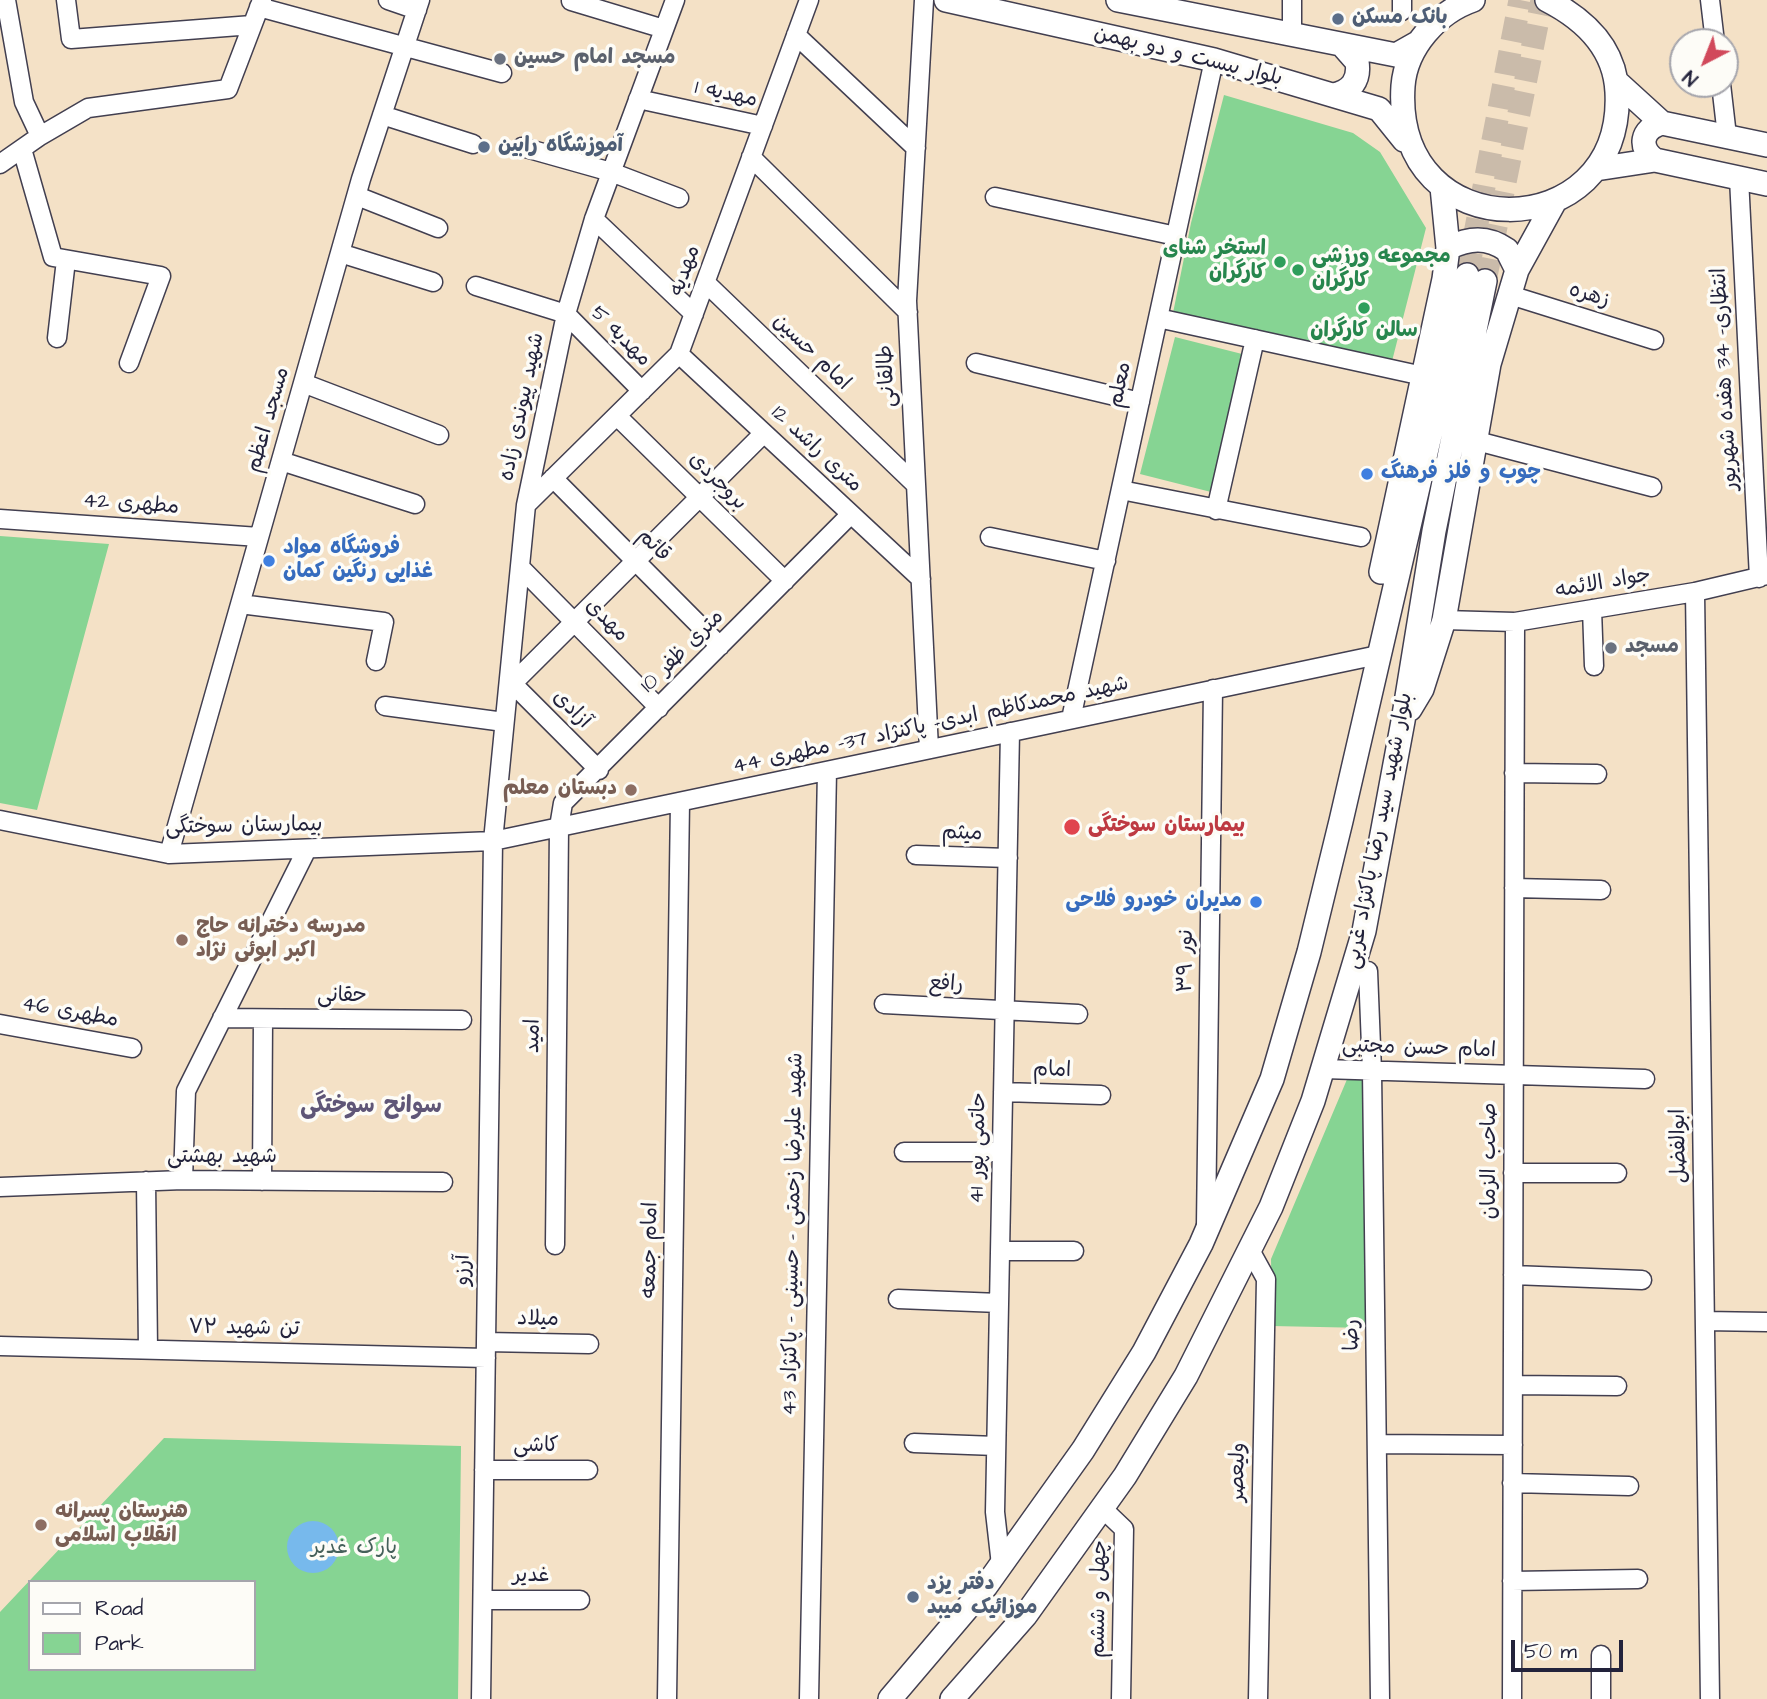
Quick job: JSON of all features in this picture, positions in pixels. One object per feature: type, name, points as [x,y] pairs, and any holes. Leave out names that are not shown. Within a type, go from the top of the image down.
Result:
[{"type":"main road","name":"بلوار بیست و دو بهمن","points":[[946,0],[1214,60],[1379,109],[1412,149]]},
{"type":"main road","points":[[1473,0],[1437,20],[1419,42],[1404,76],[1401,113],[1412,149],[1424,170],[1442,187],[1468,202],[1497,210],[1527,210],[1555,201],[1577,188],[1596,169],[1611,143],[1618,113],[1617,82],[1608,56],[1573,7],[1547,0]]},
{"type":"main road","name":"بلوار بیست و دو بهمن","points":[[1128,1],[1182,6],[1292,35],[1396,55],[1419,42]]},
{"type":"main road","points":[[1333,95],[1348,90],[1353,85],[1358,70],[1354,55],[1342,45]]},
{"type":"main road","points":[[1617,82],[1662,123]]},
{"type":"main road","points":[[1656,160],[1647,154],[1643,144],[1644,134],[1651,126],[1662,123],[1767,145]]},
{"type":"main road","points":[[1596,169],[1656,160],[1767,184]]},
{"type":"main road","points":[[890,1699],[1001,1565],[1097,1428],[1144,1352],[1206,1234],[1272,1079],[1309,952],[1378,654],[1375,598],[1448,248],[1442,187]]},
{"type":"main road","points":[[1403,721],[1422,689],[1444,621],[1489,363],[1517,270],[1555,201]]},
{"type":"main road","points":[[1448,248],[1465,240],[1485,240],[1507,250],[1517,270]]},
{"type":"main road","name":"بلوار شهید سید رضا پاکنژاد غربی","points":[[953,1699],[1025,1616],[1102,1508],[1186,1376],[1281,1183],[1323,1069],[1364,931],[1403,721],[1476,278],[1378,654]]},
{"type":"street","points":[[6,0],[24,102],[40,136]]},
{"type":"street","points":[[66,0],[71,39],[253,25]]},
{"type":"street","points":[[388,0],[419,5]]},
{"type":"street","name":"شهید پیوندی زاده","points":[[493,841],[526,505],[566,314],[594,219],[675,0]]},
{"type":"street","name":"مهدیه","points":[[526,505],[680,354],[809,0]]},
{"type":"street","name":"طالقانی","points":[[924,0],[908,312],[929,749]]},
{"type":"street","points":[[1292,0],[1292,35]]},
{"type":"street","points":[[1710,0],[1713,28]]},
{"type":"street","points":[[571,1],[664,29]]},
{"type":"street","points":[[0,164],[40,136],[88,108],[228,89],[260,4],[502,74]]},
{"type":"street","name":"مسجد اعظم","points":[[169,854],[357,195],[419,5]]},
{"type":"street","points":[[796,35],[916,148]]},
{"type":"street","name":"معلم","points":[[1071,719],[1214,60]]},
{"type":"street","points":[[1723,98],[1727,136]]},
{"type":"street","name":"مهدیه 1","points":[[638,99],[763,126]]},
{"type":"street","points":[[382,115],[473,144]]},
{"type":"street","points":[[522,147],[611,172],[679,198]]},
{"type":"street","points":[[22,149],[53,257],[161,276],[129,363]]},
{"type":"street","points":[[751,157],[908,312]]},
{"type":"street","name":"انتظاری- 34 هفده شهریور","points":[[1739,178],[1763,576]]},
{"type":"street","points":[[357,195],[439,228]]},
{"type":"street","points":[[995,197],[1176,236]]},
{"type":"street","points":[[594,219],[694,314]]},
{"type":"street","points":[[340,253],[433,282]]},
{"type":"street","points":[[57,338],[66,260]]},
{"type":"street","name":"امام حسین","points":[[706,283],[916,485]]},
{"type":"street","points":[[476,286],[566,314]]},
{"type":"street","name":"زهره","points":[[1510,295],[1654,340]]},
{"type":"street","name":"مهدیه 5","points":[[566,314],[642,391]]},
{"type":"street","points":[[1158,318],[1423,376]]},
{"type":"street","points":[[1216,510],[1255,339]]},
{"type":"street","name":"12 متری راشد","points":[[680,354],[921,579]]},
{"type":"street","points":[[976,363],[1140,402]]},
{"type":"street","points":[[303,383],[439,435]]},
{"type":"street","name":"بروجردی","points":[[617,416],[785,581]]},
{"type":"street","points":[[510,685],[764,433]]},
{"type":"street","points":[[1477,441],[1652,486]]},
{"type":"street","points":[[281,461],[415,504]]},
{"type":"street","name":"قائم","points":[[553,478],[720,646]]},
{"type":"street","points":[[1121,490],[1361,537]]},
{"type":"street","name":"10 متری ظفر","points":[[559,827],[564,803],[851,514]]},
{"type":"street","name":"مطهری 42","points":[[0,519],[259,537]]},
{"type":"street","points":[[990,537],[1106,561]]},
{"type":"street","name":"مهدی","points":[[520,567],[659,708]]},
{"type":"street","name":"جواد الائمه","points":[[1444,621],[1515,622],[1695,592],[1763,576]]},
{"type":"street","name":"ابوالفضل","points":[[1695,592],[1710,1699]]},
{"type":"street","points":[[240,604],[384,622],[376,661]]},
{"type":"street","points":[[1592,609],[1594,666]]},
{"type":"street","name":"صاحب الزمان","points":[[1512,1699],[1515,622]]},
{"type":"street","name":"شهید محمدکاظم ابدی- پاکنژاد 37- مطهری 44","points":[[493,841],[1378,654]]},
{"type":"street","name":"آزادی","points":[[510,685],[599,770]]},
{"type":"street","name":"نور ۳۹","points":[[1206,1234],[1213,689]]},
{"type":"street","points":[[385,706],[504,722]]},
{"type":"street","name":"حاتمی پور 41","points":[[1001,1565],[995,1513],[1010,732]]},
{"type":"street","name":"شهید علیرضا زحمتی - حسینی - پاکنژاد 43","points":[[809,1699],[827,771]]},
{"type":"street","points":[[1514,773],[1597,774]]},
{"type":"street","name":"امام جمعه","points":[[667,1699],[680,802]]},
{"type":"street","name":"بیمارستان سوختگی","points":[[0,820],[169,854],[493,841]]},
{"type":"street","name":"امید","points":[[555,1245],[559,827]]},
{"type":"street","name":"آرزو","points":[[481,1699],[493,841]]},
{"type":"street","points":[[183,1180],[186,1091],[307,849]]},
{"type":"street","name":"میثم","points":[[916,855],[1007,858]]},
{"type":"street","points":[[1514,888],[1601,890]]},
{"type":"street","name":"رضا","points":[[1368,971],[1372,1071],[1380,1699]]},
{"type":"street","name":"رافع","points":[[884,1004],[1078,1014]]},
{"type":"street","name":"حقانی","points":[[222,1018],[462,1020]]},
{"type":"street","points":[[262,1181],[263,1019]]},
{"type":"street","name":"مطهری 46","points":[[0,1024],[132,1048]]},
{"type":"street","name":"امام حسن مجتبی","points":[[1323,1069],[1645,1079]]},
{"type":"street","name":"امام","points":[[1003,1092],[1101,1095]]},
{"type":"street","points":[[904,1152],[1002,1152]]},
{"type":"street","points":[[1513,1173],[1617,1173]]},
{"type":"street","name":"شهید بهشتی","points":[[0,1187],[183,1180],[443,1182]]},
{"type":"street","points":[[146,1181],[148,1349]]},
{"type":"street","name":"ولیعصر","points":[[1250,1250],[1266,1279],[1258,1699]]},
{"type":"street","points":[[1000,1251],[1074,1251]]},
{"type":"street","points":[[1513,1275],[1642,1280]]},
{"type":"street","points":[[898,1299],[999,1303]]},
{"type":"street","points":[[1705,1321],[1767,1322]]},
{"type":"street","name":"میلاد","points":[[486,1350],[589,1344]]},
{"type":"street","name":"۷۲ تن شهید","points":[[0,1346],[486,1350]]},
{"type":"street","points":[[1513,1385],[1617,1387]]},
{"type":"street","points":[[914,1443],[996,1446]]},
{"type":"street","points":[[1377,1444],[1513,1445]]},
{"type":"street","name":"کاشی","points":[[484,1470],[588,1470]]},
{"type":"street","points":[[1513,1483],[1629,1486]]},
{"type":"street","name":"چهل و ششم","points":[[1102,1508],[1124,1529],[1121,1699]]},
{"type":"street","points":[[1512,1581],[1638,1579]]},
{"type":"street","name":"غدیر","points":[[483,1600],[580,1600]]},
{"type":"street","points":[[1601,1655],[1601,1699]]},
{"type":"green space","name":"مجموعه ورزشی کارگران","points":[[1224,95],[1353,133],[1380,152],[1426,228],[1390,369],[1173,313],[1191,223]]},
{"type":"green space","points":[[1175,337],[1246,355],[1211,492],[1140,474]]},
{"type":"green space","points":[[0,536],[109,544],[37,810],[0,803]]},
{"type":"green space","points":[[1348,1077],[1364,1078],[1367,1328],[1272,1326],[1271,1259]]},
{"type":"green space","name":"پارک غدیر","points":[[164,1438],[461,1446],[458,1699],[0,1699],[0,1612],[28,1582],[28,1671],[256,1671],[256,1580],[30,1580]]},
{"type":"water","points":[[313,1521],[332,1528],[339,1547],[332,1566],[313,1573],[294,1566],[287,1547],[294,1528]]},
{"type":"tunnel","points":[[1467,275],[1520,0]]},
{"type":"tunnel","points":[[1485,281],[1542,0]]},
{"type":"place","name":"بانک مسکن","points":[[1338,19]]},
{"type":"place","name":"مسجد امام حسین","points":[[500,59]]},
{"type":"place","name":"آموزشگاه رابین","points":[[484,147]]},
{"type":"place","name":"استخر شنای کارگران","points":[[1280,262]]},
{"type":"place","name":"مجموعه ورزشی کارگران","points":[[1298,270]]},
{"type":"place","name":"سالن کارگران","points":[[1364,308]]},
{"type":"place","name":"چوب و فلز فرهنگ","points":[[1367,474]]},
{"type":"place","name":"فروشگاه مواد غذایی رنگین کمان","points":[[269,561]]},
{"type":"place","name":"مسجد","points":[[1611,648]]},
{"type":"place","name":"دبستان معلم","points":[[631,790]]},
{"type":"place","name":"بیمارستان سوختگی","points":[[1072,827]]},
{"type":"place","name":"مدیران خودرو فلاحی","points":[[1256,902]]},
{"type":"place","name":"مدرسه دخترانه حاج اکبر ابوئی نژاد","points":[[182,940]]},
{"type":"place","name":"هنرستان پسرانه انقلاب اسلامی","points":[[41,1525]]},
{"type":"place","name":"دفتر یزد موزائیک میبد","points":[[913,1597]]},
{"type":"district","name":"سوانح سوختگی","points":[[371,1107]]}]
